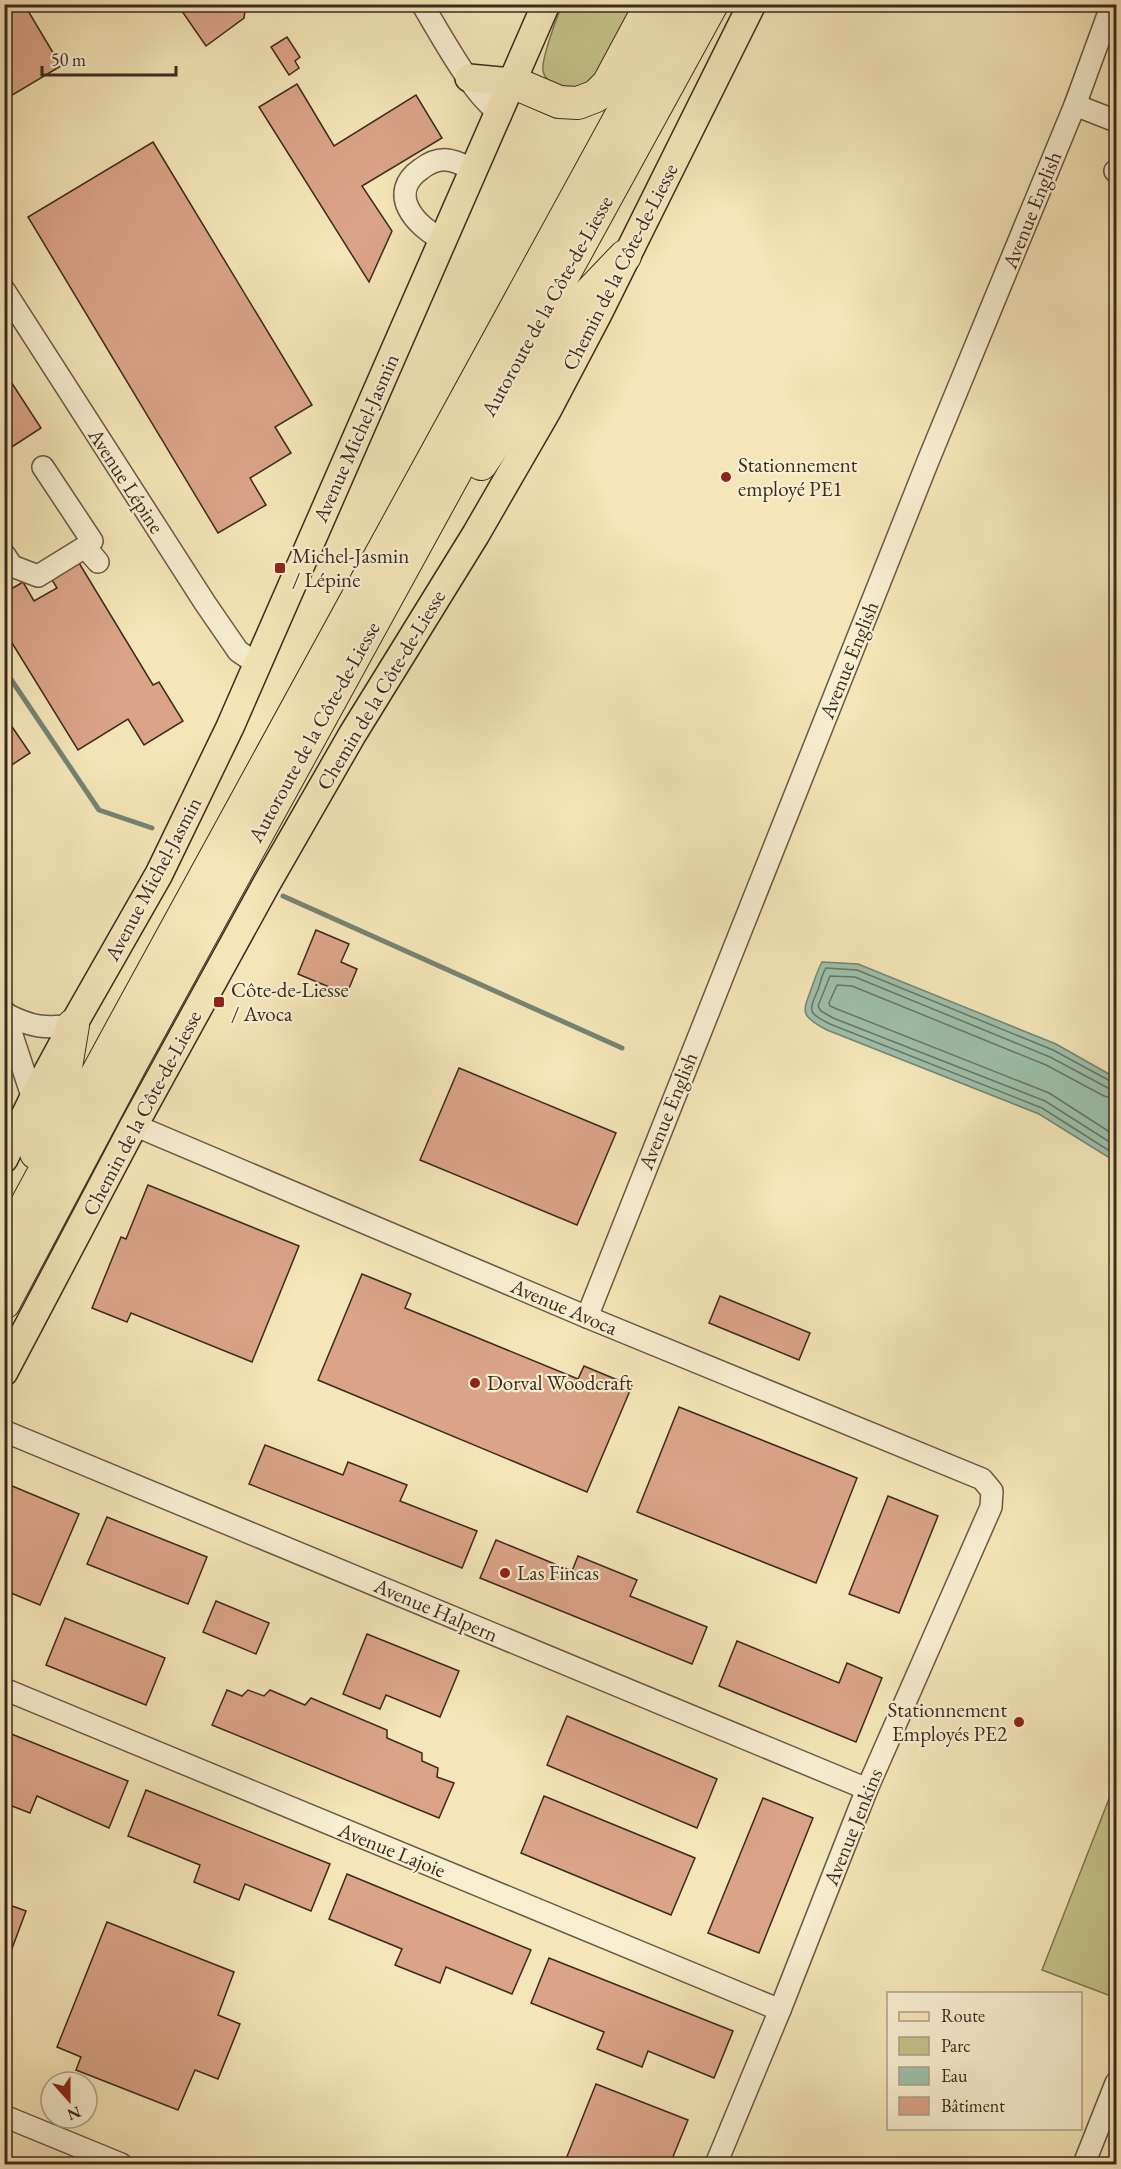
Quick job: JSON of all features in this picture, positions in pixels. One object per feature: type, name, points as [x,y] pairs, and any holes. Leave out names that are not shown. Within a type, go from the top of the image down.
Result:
[{"type":"highway","points":[[512,82],[559,102],[578,104],[596,96],[608,84],[651,4]]},
{"type":"highway","name":"Autoroute de la Côte-de-Liesse","points":[[4,1246],[682,4]]},
{"type":"highway","name":"Autoroute de la Côte-de-Liesse","points":[[4,1303],[126,1075],[712,4]]},
{"type":"highway","points":[[368,634],[542,373],[582,301],[625,256]]},
{"type":"highway","points":[[4,1242],[63,1085],[73,1025]]},
{"type":"main road","name":"Avenue Michel-Jasmin","points":[[73,1025],[163,867],[230,727],[546,4]]},
{"type":"main road","name":"Chemin de la Côte-de-Liesse","points":[[4,1372],[134,1125],[332,767],[512,473],[598,314],[752,4]]},
{"type":"main road","points":[[469,78],[512,82]]},
{"type":"main road","points":[[4,1159],[73,1025]]},
{"type":"street","points":[[422,4],[476,91],[499,112]]},
{"type":"street","name":"Avenue English","points":[[587,1317],[925,469],[1111,17]]},
{"type":"street","points":[[1075,105],[1116,121]]},
{"type":"street","points":[[443,240],[427,232],[415,218],[406,198],[406,185],[412,175],[439,160],[450,160],[474,170]]},
{"type":"street","name":"Avenue Lépine","points":[[4,290],[205,603],[238,651],[257,664]]},
{"type":"street","points":[[7,564],[38,576],[91,554],[92,541],[43,467]]},
{"type":"street","points":[[5,1012],[27,1024],[48,1028],[73,1025]]},
{"type":"street","points":[[5,1012],[33,1099]]},
{"type":"street","name":"Avenue Avoca","points":[[134,1125],[587,1317],[981,1479],[992,1491]]},
{"type":"street","name":"Avenue Halpern","points":[[4,1431],[867,1789]]},
{"type":"street","name":"Avenue Jenkins","points":[[716,2164],[780,2010],[867,1789],[991,1507],[992,1491]]},
{"type":"street","name":"Avenue Lajoie","points":[[4,1689],[780,2010]]},
{"type":"street","points":[[1084,2164],[1116,2083]]},
{"type":"street","points":[[4,2116],[122,2164]]},
{"type":"green space","points":[[562,5],[639,5],[604,68],[590,82],[577,88],[566,88],[554,84],[548,80],[543,71],[547,48]]},
{"type":"green space","points":[[1116,1781],[1116,1998],[1042,1970]]},
{"type":"water","points":[[822,962],[858,964],[1056,1044],[1116,1078],[1116,1162],[1039,1114],[818,1025],[807,1016],[805,1007]]},
{"type":"building","points":[[15,4],[24,4],[61,66],[4,100],[4,11]]},
{"type":"building","points":[[177,4],[246,4],[244,18],[206,46]]},
{"type":"building","points":[[287,37],[300,57],[295,61],[299,68],[289,75],[271,47]]},
{"type":"building","points":[[297,84],[334,146],[416,95],[442,138],[362,186],[392,231],[369,282],[259,107]]},
{"type":"building","points":[[153,142],[312,405],[275,427],[291,453],[250,478],[266,505],[218,533],[28,217]]},
{"type":"building","points":[[4,371],[41,428],[4,452]]},
{"type":"building","points":[[76,558],[153,685],[159,682],[183,721],[144,745],[128,719],[78,750],[4,630],[4,593],[23,582],[34,601],[57,588],[49,575]]},
{"type":"building","points":[[4,715],[30,753],[4,770]]},
{"type":"building","points":[[316,930],[349,944],[341,962],[357,969],[345,998],[327,991],[329,987],[298,974]]},
{"type":"building","points":[[459,1068],[616,1133],[577,1225],[420,1160]]},
{"type":"building","points":[[148,1185],[299,1246],[252,1362],[131,1313],[127,1322],[92,1308],[121,1237],[126,1239]]},
{"type":"building","name":"Dorval Woodcraft","points":[[362,1274],[411,1294],[405,1308],[578,1379],[584,1366],[632,1386],[587,1492],[318,1380]]},
{"type":"building","points":[[720,1296],[810,1333],[799,1360],[709,1323]]},
{"type":"building","points":[[679,1407],[857,1478],[816,1583],[637,1512]]},
{"type":"building","points":[[265,1445],[343,1475],[348,1462],[407,1485],[400,1501],[477,1531],[462,1568],[249,1484]]},
{"type":"building","points":[[5,1483],[79,1514],[40,1605],[11,1593],[4,1609]]},
{"type":"building","points":[[888,1496],[938,1516],[899,1613],[849,1594]]},
{"type":"building","points":[[107,1517],[207,1557],[188,1604],[87,1564]]},
{"type":"building","points":[[496,1540],[572,1571],[578,1556],[637,1580],[630,1596],[707,1627],[692,1664],[480,1578]]},
{"type":"building","points":[[216,1601],[269,1623],[256,1654],[203,1632]]},
{"type":"building","points":[[65,1618],[165,1658],[146,1705],[46,1665]]},
{"type":"building","points":[[367,1634],[459,1671],[440,1717],[386,1695],[380,1709],[343,1694]]},
{"type":"building","points":[[737,1641],[839,1683],[847,1663],[882,1678],[856,1742],[719,1686]]},
{"type":"building","points":[[227,1690],[242,1696],[248,1690],[264,1696],[270,1690],[305,1705],[311,1698],[387,1730],[387,1738],[422,1753],[422,1761],[438,1768],[437,1777],[454,1783],[439,1818],[212,1725]]},
{"type":"building","points":[[567,1716],[717,1779],[697,1828],[547,1765]]},
{"type":"building","points":[[4,1731],[128,1781],[109,1828],[37,1796],[30,1813],[4,1803],[4,1795],[8,1786],[4,1784]]},
{"type":"building","points":[[146,1790],[330,1864],[311,1911],[245,1884],[239,1900],[194,1882],[200,1865],[128,1836]]},
{"type":"building","points":[[544,1796],[695,1858],[671,1915],[521,1853]]},
{"type":"building","points":[[763,1798],[813,1818],[759,1953],[708,1933]]},
{"type":"building","points":[[347,1874],[531,1950],[512,1994],[446,1967],[440,1983],[395,1965],[402,1949],[329,1919]]},
{"type":"building","points":[[4,1903],[26,1911],[4,1970]]},
{"type":"building","points":[[107,1922],[234,1972],[218,2015],[240,2024],[218,2079],[195,2070],[178,2110],[99,2079],[99,2070],[76,2070],[81,2057],[57,2047]]},
{"type":"building","points":[[549,1958],[733,2031],[714,2078],[648,2051],[642,2067],[597,2049],[604,2032],[531,2003]]},
{"type":"building","points":[[596,2084],[688,2120],[670,2164],[578,2164],[566,2159]]},
{"type":"waterway","points":[[4,669],[99,810],[152,828]]},
{"type":"waterway","points":[[283,896],[622,1048]]},
{"type":"place","name":"Stationnement employé PE1","points":[[726,477]]},
{"type":"place","name":"Michel-Jasmin / Lépine","points":[[280,568]]},
{"type":"place","name":"Côte-de-Liesse / Avoca","points":[[219,1002]]},
{"type":"place","name":"Dorval Woodcraft","points":[[475,1383]]},
{"type":"place","name":"Las Fincas","points":[[505,1573]]},
{"type":"place","name":"Stationnement Employés PE2","points":[[1019,1722]]}]
